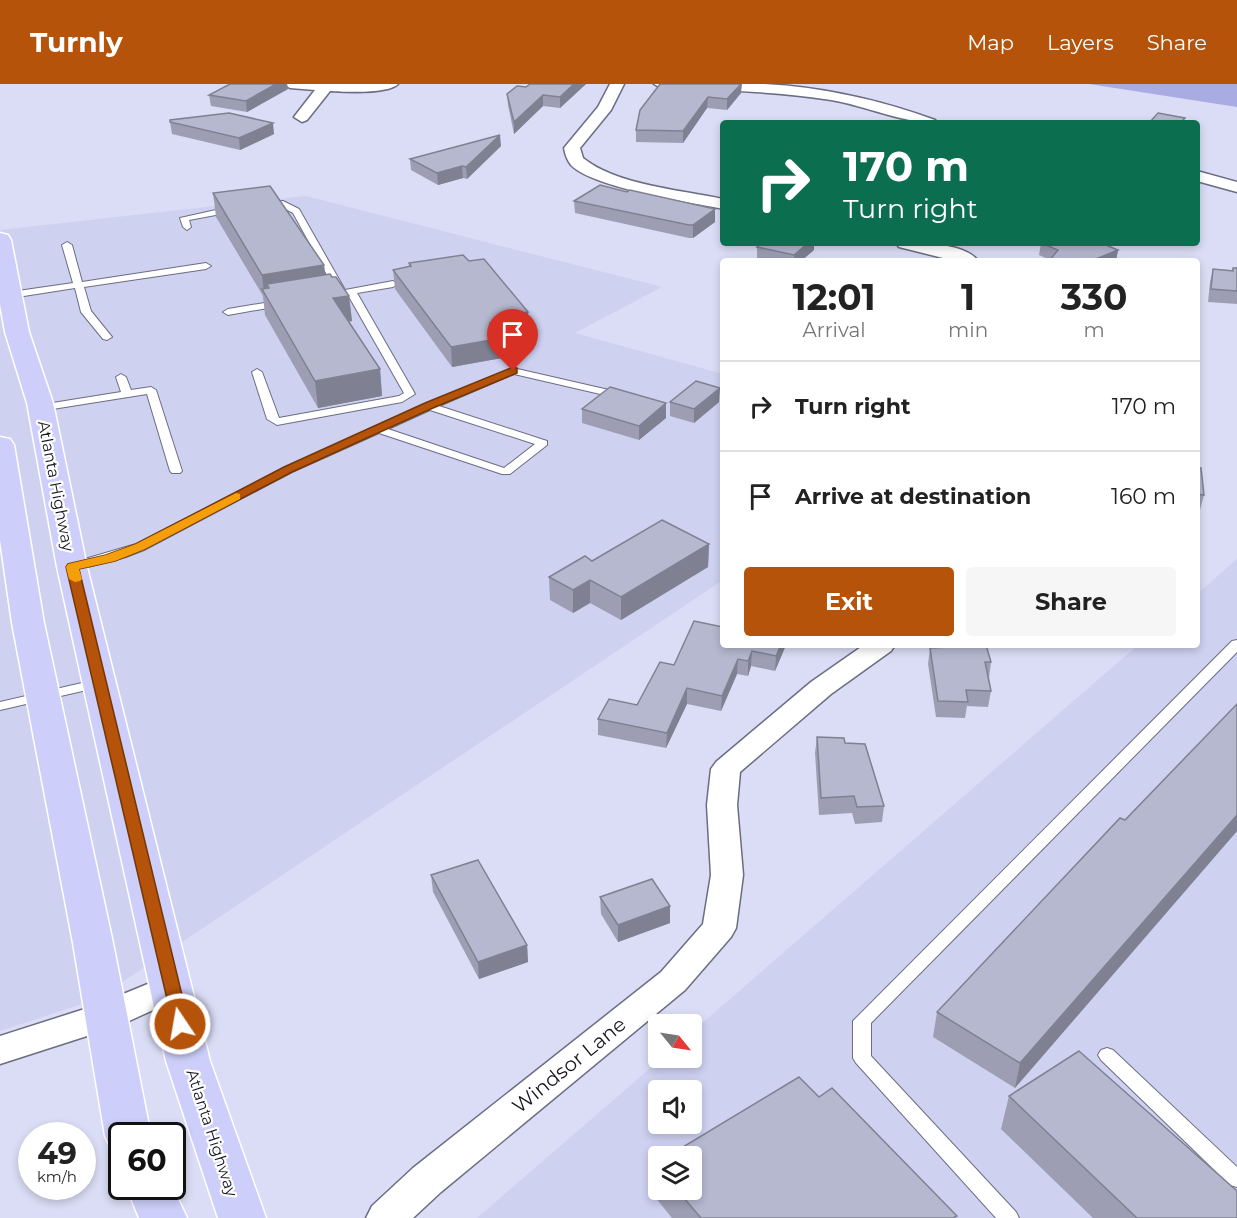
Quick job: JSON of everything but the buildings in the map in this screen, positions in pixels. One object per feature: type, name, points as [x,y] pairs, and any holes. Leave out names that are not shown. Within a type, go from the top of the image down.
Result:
[{"type":"main road","name":"Atlanta Highway","points":[[0,240],[17,332],[40,408],[72,567],[188,1061],[242,1218]]},
{"type":"main road","points":[[0,445],[28,623],[125,1122]]},
{"type":"main road","points":[[155,1200],[163,1218]]},
{"type":"street","points":[[290,84],[325,87],[391,84]]},
{"type":"street","points":[[617,84],[615,93],[604,110],[572,148],[573,157],[579,163],[626,181],[720,203]]},
{"type":"street","points":[[661,84],[738,86],[832,95],[897,109],[923,120]]},
{"type":"street","points":[[302,117],[325,87]]},
{"type":"street","points":[[1200,177],[1237,187]]},
{"type":"street","points":[[919,246],[963,258]]},
{"type":"street","name":"Windsor Lane","points":[[386,1218],[427,1180],[673,981],[719,928],[727,875],[722,805],[726,769],[821,688],[878,648]]},
{"type":"street","points":[[0,1050],[106,1016],[172,987]]},
{"type":"lane","points":[[187,227],[184,218],[251,206],[283,204],[296,211],[410,394],[402,399],[277,422],[272,419],[257,372]]},
{"type":"lane","points":[[68,245],[86,312],[106,337]]},
{"type":"lane","points":[[11,295],[206,266]]},
{"type":"lane","points":[[330,295],[393,284]]},
{"type":"lane","points":[[228,312],[296,300]]},
{"type":"lane","points":[[72,567],[106,559],[140,547],[288,470],[513,371],[629,398]]},
{"type":"lane","points":[[121,377],[127,394]]},
{"type":"lane","points":[[40,408],[149,391],[176,471]]},
{"type":"lane","points":[[379,429],[506,472],[543,442],[429,406]]},
{"type":"lane","points":[[1009,1218],[862,1058],[862,1021],[1237,644]]},
{"type":"lane","points":[[0,706],[99,683]]},
{"type":"lane","points":[[1107,1055],[1237,1179]]},
{"type":"shaded area","points":[[1089,84],[1237,84],[1237,107]]},
{"type":"shaded area","points":[[306,196],[662,287],[575,333],[720,373],[720,582],[97,999],[0,1031],[0,230]]},
{"type":"shaded area","points":[[1237,559],[1237,1218],[477,1218],[650,1068],[702,1068],[702,1023],[1135,648],[1200,648],[1200,591]]},
{"type":"slow traffic","points":[[75,579],[72,567],[110,558],[140,547],[236,496]]},
{"type":"route","points":[[180,1024],[72,567],[110,558],[140,547],[288,470],[513,371]]}]
